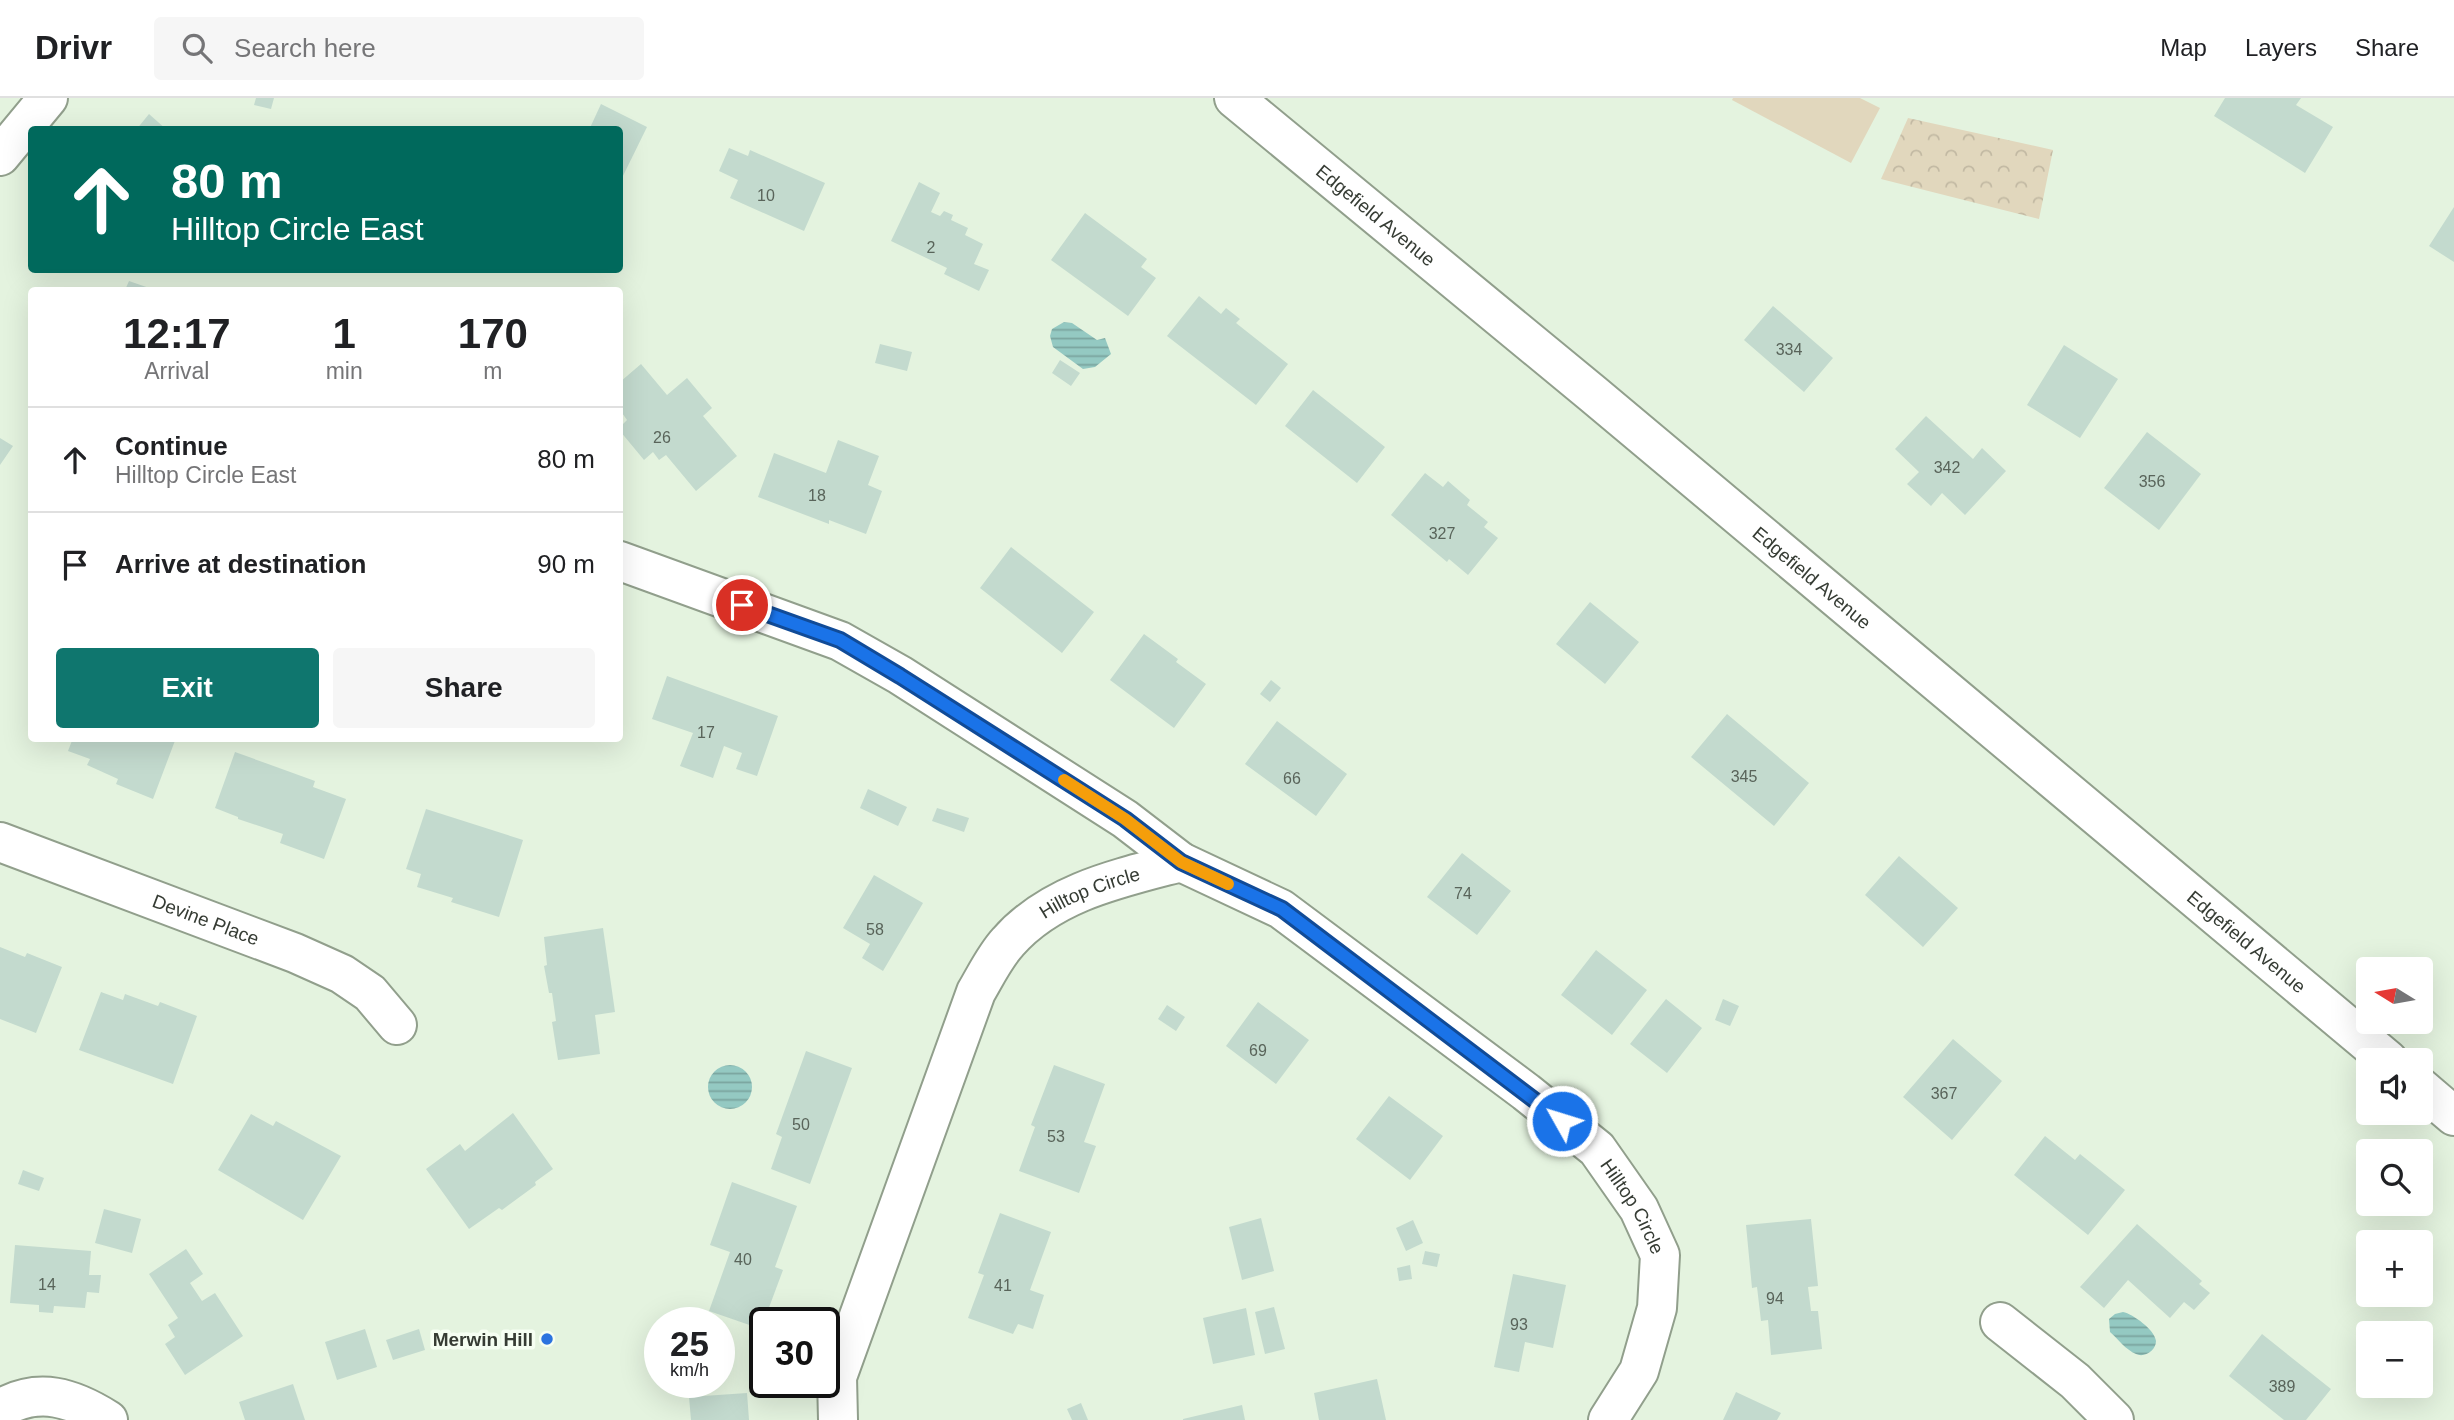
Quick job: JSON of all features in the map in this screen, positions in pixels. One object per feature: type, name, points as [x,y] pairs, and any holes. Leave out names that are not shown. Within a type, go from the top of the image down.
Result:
[{"type":"street","points":[[0,156],[48,98]]},
{"type":"street","name":"Edgefield Avenue","points":[[1234,98],[1593,394],[2374,1048]]},
{"type":"street","points":[[623,562],[840,640],[1125,819],[1181,862]]},
{"type":"street","name":"Devine Place","points":[[0,842],[295,953],[342,974],[370,993],[397,1025]]},
{"type":"street","name":"Hilltop Circle","points":[[838,1420],[837,1377],[976,992],[1007,942],[1042,911],[1103,883],[1181,862],[1282,909],[1597,1149],[1639,1209],[1660,1255],[1657,1308],[1639,1371],[1608,1420]]},
{"type":"street","points":[[2433,1098],[2454,1116]]},
{"type":"street","points":[[2000,1322],[2075,1381],[2113,1420]]},
{"type":"street","points":[[0,1409],[11,1402],[50,1395],[79,1402],[108,1420]]},
{"type":"green space","points":[[1860,98],[1880,108],[1851,163],[1732,100]]},
{"type":"green space","points":[[1908,118],[2053,150],[2039,219],[1881,179]]},
{"type":"water","points":[[1064,322],[1072,323],[1097,340],[1105,338],[1111,354],[1095,367],[1083,369],[1053,347],[1050,336],[1052,329]]},
{"type":"water","points":[[730,1065],[745,1072],[752,1087],[745,1102],[730,1109],[715,1102],[708,1087],[715,1072]]},
{"type":"water","points":[[2123,1312],[2138,1319],[2152,1332],[2156,1341],[2149,1353],[2139,1355],[2132,1352],[2110,1332],[2109,1319]]},
{"type":"building","points":[[256,98],[274,98],[271,109],[254,105]]},
{"type":"building","points":[[2225,98],[2301,98],[2296,105],[2333,127],[2305,173],[2214,116]]},
{"type":"building","points":[[601,104],[647,127],[623,176],[623,126],[591,126]]},
{"type":"building","points":[[149,114],[162,126],[139,126]]},
{"type":"building","points":[[729,148],[748,156],[750,150],[825,183],[804,231],[730,198],[738,180],[719,171]]},
{"type":"building","points":[[919,182],[940,193],[931,212],[940,216],[944,211],[953,215],[951,220],[968,228],[965,235],[983,244],[974,264],[989,270],[979,291],[944,274],[947,268],[891,241]]},
{"type":"building","points":[[2454,207],[2454,262],[2429,246]]},
{"type":"building","points":[[1085,213],[1147,259],[1141,267],[1156,278],[1128,316],[1051,260]]},
{"type":"building","points":[[129,281],[146,287],[126,287]]},
{"type":"building","points":[[1199,296],[1221,314],[1226,308],[1240,319],[1236,323],[1288,364],[1256,405],[1167,336]]},
{"type":"building","points":[[1773,306],[1833,358],[1804,392],[1744,340]]},
{"type":"building","points":[[880,344],[912,352],[907,371],[875,363]]},
{"type":"building","points":[[2064,345],[2118,379],[2080,438],[2027,405]]},
{"type":"building","points":[[1060,360],[1080,373],[1071,386],[1052,373]]},
{"type":"building","points":[[641,364],[667,395],[687,378],[712,408],[703,416],[737,456],[696,491],[666,455],[659,460],[653,452],[644,460],[623,435],[623,424],[627,420],[623,414],[623,379]]},
{"type":"building","points":[[1313,390],[1385,447],[1357,483],[1285,426]]},
{"type":"building","points":[[1926,416],[1973,459],[1982,448],[2006,471],[1965,515],[1942,493],[1931,506],[1907,484],[1919,472],[1895,449]]},
{"type":"building","points":[[2147,432],[2201,474],[2159,530],[2104,488]]},
{"type":"building","points":[[0,438],[13,446],[0,465]]},
{"type":"building","points":[[838,440],[879,456],[868,485],[882,491],[866,534],[829,520],[829,524],[758,497],[774,453],[826,473]]},
{"type":"building","points":[[1425,473],[1443,487],[1448,481],[1470,500],[1467,505],[1488,522],[1484,527],[1498,538],[1468,575],[1449,559],[1447,562],[1391,515]]},
{"type":"building","points":[[1011,547],[1094,612],[1062,653],[980,588]]},
{"type":"building","points":[[1590,602],[1639,642],[1605,684],[1556,644]]},
{"type":"building","points":[[1144,634],[1206,684],[1174,728],[1110,680]]},
{"type":"building","points":[[667,676],[778,716],[757,776],[736,769],[742,753],[724,746],[713,778],[680,766],[693,733],[652,719]]},
{"type":"building","points":[[1271,680],[1281,688],[1270,702],[1260,694]]},
{"type":"building","points":[[1727,714],[1809,783],[1774,826],[1691,757]]},
{"type":"building","points":[[1277,721],[1347,774],[1316,816],[1245,764]]},
{"type":"building","points":[[71,742],[174,742],[153,799],[116,784],[118,779],[87,765],[90,759],[68,751]]},
{"type":"building","points":[[235,752],[315,781],[313,787],[346,799],[324,859],[280,843],[283,834],[215,808]]},
{"type":"building","points":[[868,789],[907,807],[898,826],[860,808]]},
{"type":"building","points":[[937,808],[969,818],[964,832],[932,821]]},
{"type":"building","points":[[426,809],[523,840],[499,917],[451,902],[453,898],[417,887],[421,874],[406,869]]},
{"type":"building","points":[[1462,853],[1511,891],[1477,935],[1427,897]]},
{"type":"building","points":[[1899,856],[1958,908],[1923,947],[1865,895]]},
{"type":"building","points":[[874,875],[923,903],[883,971],[862,958],[870,944],[843,928]]},
{"type":"building","points":[[603,928],[615,1012],[595,1015],[600,1054],[558,1060],[552,1022],[556,1021],[552,993],[549,993],[544,966],[547,965],[544,937]]},
{"type":"building","points":[[0,947],[25,957],[27,953],[62,967],[36,1033],[0,1019]]},
{"type":"building","points":[[1596,950],[1647,990],[1612,1035],[1561,995]]},
{"type":"building","points":[[101,992],[123,1000],[125,994],[158,1006],[160,1002],[197,1016],[173,1084],[79,1050]]},
{"type":"building","points":[[1666,999],[1702,1028],[1667,1073],[1630,1044]]},
{"type":"building","points":[[1723,999],[1739,1006],[1730,1026],[1715,1020]]},
{"type":"building","points":[[1258,1002],[1309,1040],[1276,1084],[1226,1046]]},
{"type":"building","points":[[1167,1005],[1185,1017],[1176,1031],[1158,1019]]},
{"type":"building","points":[[1953,1039],[2002,1081],[1952,1140],[1903,1097]]},
{"type":"building","points":[[806,1051],[852,1068],[810,1184],[771,1169],[782,1137],[776,1134]]},
{"type":"building","points":[[1054,1065],[1105,1084],[1084,1142],[1096,1146],[1079,1193],[1019,1171],[1035,1127],[1031,1125]]},
{"type":"building","points":[[1389,1096],[1443,1136],[1410,1180],[1356,1139]]},
{"type":"building","points":[[513,1113],[553,1169],[502,1210],[499,1208],[469,1229],[426,1169],[460,1144],[465,1151]]},
{"type":"building","points":[[251,1114],[273,1126],[276,1121],[341,1156],[303,1220],[218,1170]]},
{"type":"building","points":[[2045,1136],[2075,1160],[2080,1154],[2125,1190],[2088,1235],[2014,1175]]},
{"type":"building","points":[[23,1170],[44,1178],[39,1191],[18,1184]]},
{"type":"building","points":[[732,1182],[797,1206],[775,1267],[783,1270],[769,1307],[749,1307],[749,1325],[735,1320],[735,1307],[710,1307],[730,1252],[710,1245]]},
{"type":"building","points":[[104,1209],[141,1219],[132,1253],[95,1243]]},
{"type":"building","points":[[1000,1213],[1051,1232],[1030,1290],[1044,1295],[1033,1329],[1018,1324],[1013,1334],[968,1318],[984,1275],[978,1273]]},
{"type":"building","points":[[1261,1218],[1274,1271],[1242,1280],[1229,1227]]},
{"type":"building","points":[[1811,1219],[1818,1286],[1808,1287],[1811,1311],[1818,1311],[1822,1349],[1771,1355],[1768,1320],[1761,1321],[1757,1287],[1752,1288],[1746,1225]]},
{"type":"building","points":[[1413,1220],[1423,1243],[1406,1251],[1396,1228]]},
{"type":"building","points":[[2137,1224],[2202,1281],[2199,1284],[2210,1293],[2194,1310],[2184,1302],[2170,1318],[2128,1280],[2104,1308],[2080,1287]]},
{"type":"building","points":[[15,1245],[91,1251],[89,1275],[101,1275],[99,1293],[87,1292],[85,1308],[54,1306],[53,1313],[39,1312],[39,1305],[10,1303]]},
{"type":"building","points":[[186,1249],[203,1274],[190,1283],[202,1301],[215,1293],[243,1336],[185,1375],[165,1344],[175,1337],[168,1325],[178,1318],[149,1274]]},
{"type":"building","points":[[1425,1251],[1440,1254],[1437,1267],[1422,1264]]},
{"type":"building","points":[[1410,1265],[1412,1279],[1399,1281],[1397,1268]]},
{"type":"building","points":[[1513,1274],[1566,1285],[1553,1348],[1525,1342],[1519,1372],[1494,1367]]},
{"type":"building","points":[[1274,1307],[1285,1349],[1265,1354],[1255,1312]]},
{"type":"building","points":[[1246,1308],[1255,1355],[1213,1364],[1203,1318]]},
{"type":"building","points":[[365,1329],[377,1367],[337,1380],[325,1342]]},
{"type":"building","points":[[419,1329],[425,1350],[393,1360],[386,1340]]},
{"type":"building","points":[[2262,1334],[2331,1389],[2306,1420],[2284,1420],[2229,1376]]},
{"type":"building","points":[[1377,1379],[1386,1420],[1319,1420],[1314,1393]]},
{"type":"building","points":[[293,1384],[305,1420],[245,1420],[239,1402]]},
{"type":"building","points":[[1736,1392],[1781,1413],[1777,1420],[1723,1420]]},
{"type":"building","points":[[747,1393],[749,1420],[691,1420],[689,1398],[735,1398],[735,1394]]},
{"type":"building","points":[[1081,1403],[1088,1420],[1072,1420],[1067,1409]]},
{"type":"building","points":[[1242,1405],[1245,1420],[1183,1420],[1183,1419]]},
{"type":"slow traffic","points":[[1064,780],[1125,819],[1181,862],[1228,884]]},
{"type":"place","name":"Merwin Hill","points":[[547,1339]]},
{"type":"route","points":[[742,605],[840,640],[1125,819],[1181,862],[1282,909],[1562,1121]]}]
